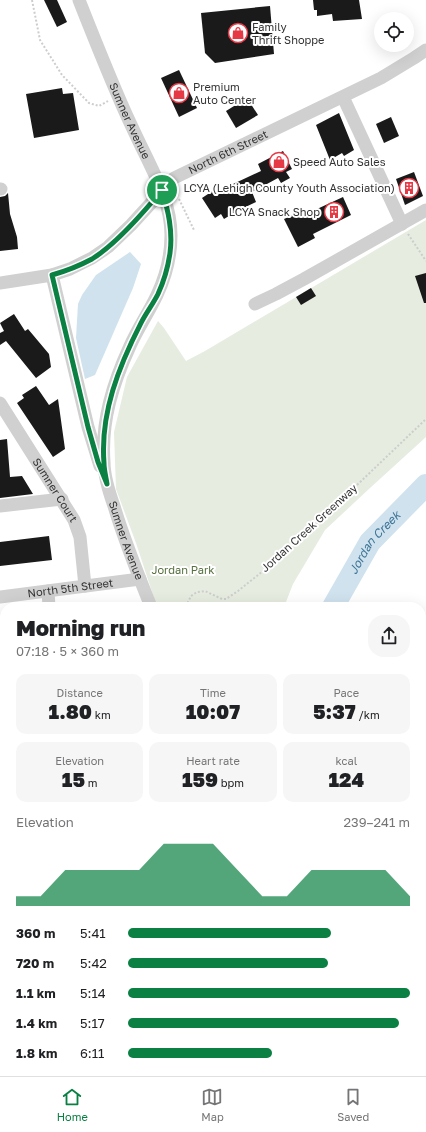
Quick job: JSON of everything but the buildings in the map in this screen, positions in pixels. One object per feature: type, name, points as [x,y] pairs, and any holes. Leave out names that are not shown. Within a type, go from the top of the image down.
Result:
[{"type":"street","name":"Sumner Avenue","points":[[79,0],[116,91],[162,190],[168,211],[171,233],[170,251],[166,273],[158,294],[142,321],[119,371],[109,403],[105,422],[103,445],[107,484],[119,522],[149,602]]},
{"type":"street","name":"North 6th Street","points":[[0,283],[52,275],[70,269],[92,258],[108,247],[131,225],[162,190],[180,174],[381,78],[426,50]]},
{"type":"street","points":[[343,97],[402,224]]},
{"type":"street","points":[[255,304],[276,294],[426,210]]},
{"type":"street","points":[[52,275],[88,427],[98,462],[107,484]]},
{"type":"street","name":"Sumner Court","points":[[0,403],[74,520],[80,537],[85,586]]},
{"type":"street","points":[[0,506],[62,499]]},
{"type":"street","name":"North 5th Street","points":[[0,598],[140,579]]},
{"type":"street","points":[[48,591],[49,602]]},
{"type":"path","points":[[32,0],[40,40],[62,75],[88,103],[99,106],[107,103],[116,91]]},
{"type":"path","points":[[179,198],[194,230]]},
{"type":"path","points":[[402,224],[426,261]]},
{"type":"path","name":"Jordan Creek Greenway","points":[[188,602],[191,596],[197,592],[205,591],[222,599],[226,599],[238,591],[287,552],[426,419]]},
{"type":"green space","name":"Jordan Park","points":[[426,220],[426,437],[325,530],[293,584],[286,602],[155,602],[116,489],[114,432],[127,377],[158,321],[186,361]]},
{"type":"water","points":[[130,252],[141,264],[133,288],[95,375],[85,379],[76,338],[78,304],[82,295],[96,275]]},
{"type":"waterway","name":"Jordan Creek","points":[[336,602],[370,542],[426,485]]},
{"type":"place","name":"Family Thrift Shoppe","points":[[238,33]]},
{"type":"place","name":"Premium Auto Center","points":[[179,93]]},
{"type":"place","name":"Speed Auto Sales","points":[[279,162]]},
{"type":"place","name":"LCYA (Lehigh County Youth Association)","points":[[409,188]]},
{"type":"place","name":"LCYA Snack Shop","points":[[334,212]]},
{"type":"route","points":[[162,190],[168,211],[171,233],[170,251],[166,273],[158,294],[142,321],[119,371],[109,403],[105,422],[103,445],[107,484],[98,462],[88,427],[52,275],[70,269],[92,258],[108,247],[131,225],[162,190]]}]
